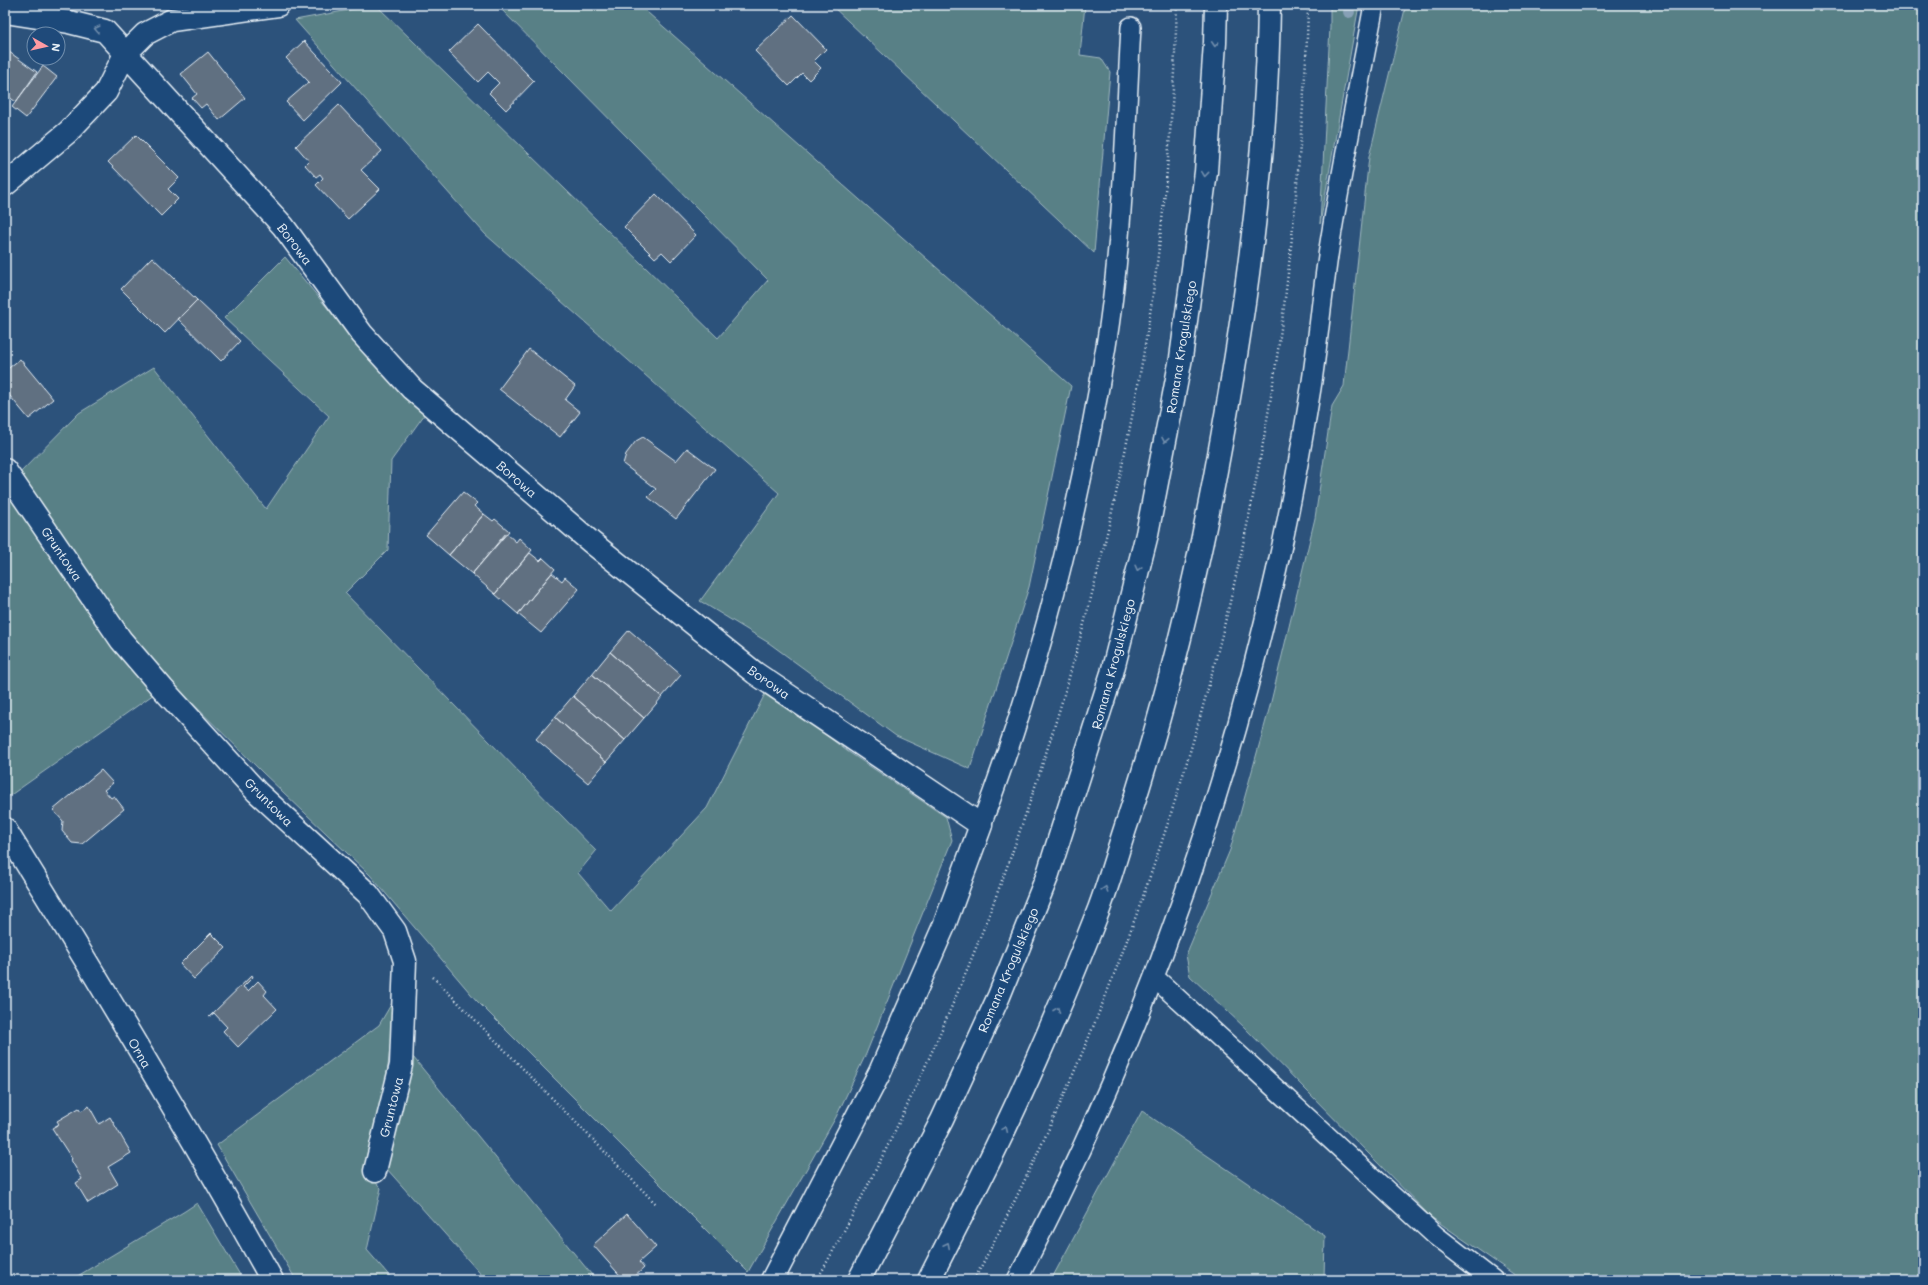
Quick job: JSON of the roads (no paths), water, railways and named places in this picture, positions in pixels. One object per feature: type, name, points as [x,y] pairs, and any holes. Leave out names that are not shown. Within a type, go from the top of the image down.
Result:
[{"type":"street","points":[[5,185],[68,132],[106,92],[125,54],[145,34],[172,20],[278,5]]},
{"type":"street","name":"Romana Krogulskiego","points":[[858,1280],[942,1120],[998,996],[1046,877],[1112,673],[1147,534],[1181,358],[1206,172],[1215,43],[1216,5]]},
{"type":"street","points":[[929,1280],[999,1141],[1055,1016],[1100,906],[1148,760],[1168,690],[1202,545],[1235,368],[1259,179],[1268,46],[1269,5]]},
{"type":"street","name":"Borowa","points":[[5,12],[69,22],[105,31],[283,226],[362,334],[412,389],[591,542],[756,673],[981,825]]},
{"type":"street","name":"Gruntowa","points":[[5,470],[121,640],[162,689],[256,792],[368,894],[395,931],[405,961],[401,1065],[375,1171]]},
{"type":"street","points":[[772,1280],[880,1072],[944,926],[981,825]]},
{"type":"street","name":"Orna","points":[[5,828],[72,936],[272,1280]]},
{"type":"lane","points":[[1017,1280],[1086,1143],[1154,977],[1216,798],[1255,662],[1294,486],[1311,388],[1330,247],[1374,5]]},
{"type":"lane","points":[[981,825],[998,781],[1036,659],[1058,577],[1088,440],[1106,345],[1119,230],[1131,27]]},
{"type":"lane","points":[[1154,977],[1436,1236],[1493,1280]]}]
